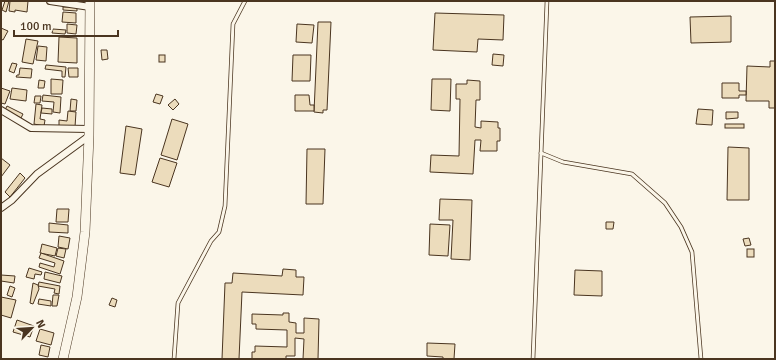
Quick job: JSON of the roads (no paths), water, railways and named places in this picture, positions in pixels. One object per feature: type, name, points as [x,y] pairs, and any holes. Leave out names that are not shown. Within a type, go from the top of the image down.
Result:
[{"type":"main road","points":[[63,359],[77,297],[84,239],[89,132],[90,4]]},
{"type":"street","points":[[50,1],[90,4]]},
{"type":"street","points":[[1,110],[31,128],[89,132]]},
{"type":"street","points":[[1,208],[12,200],[37,174],[89,132]]},
{"type":"lane","points":[[174,359],[178,303],[211,240],[219,232],[225,206],[233,24],[245,1]]},
{"type":"lane","points":[[533,359],[547,1]]},
{"type":"lane","points":[[542,153],[563,162],[632,174],[664,203],[681,227],[692,252],[701,359]]}]
